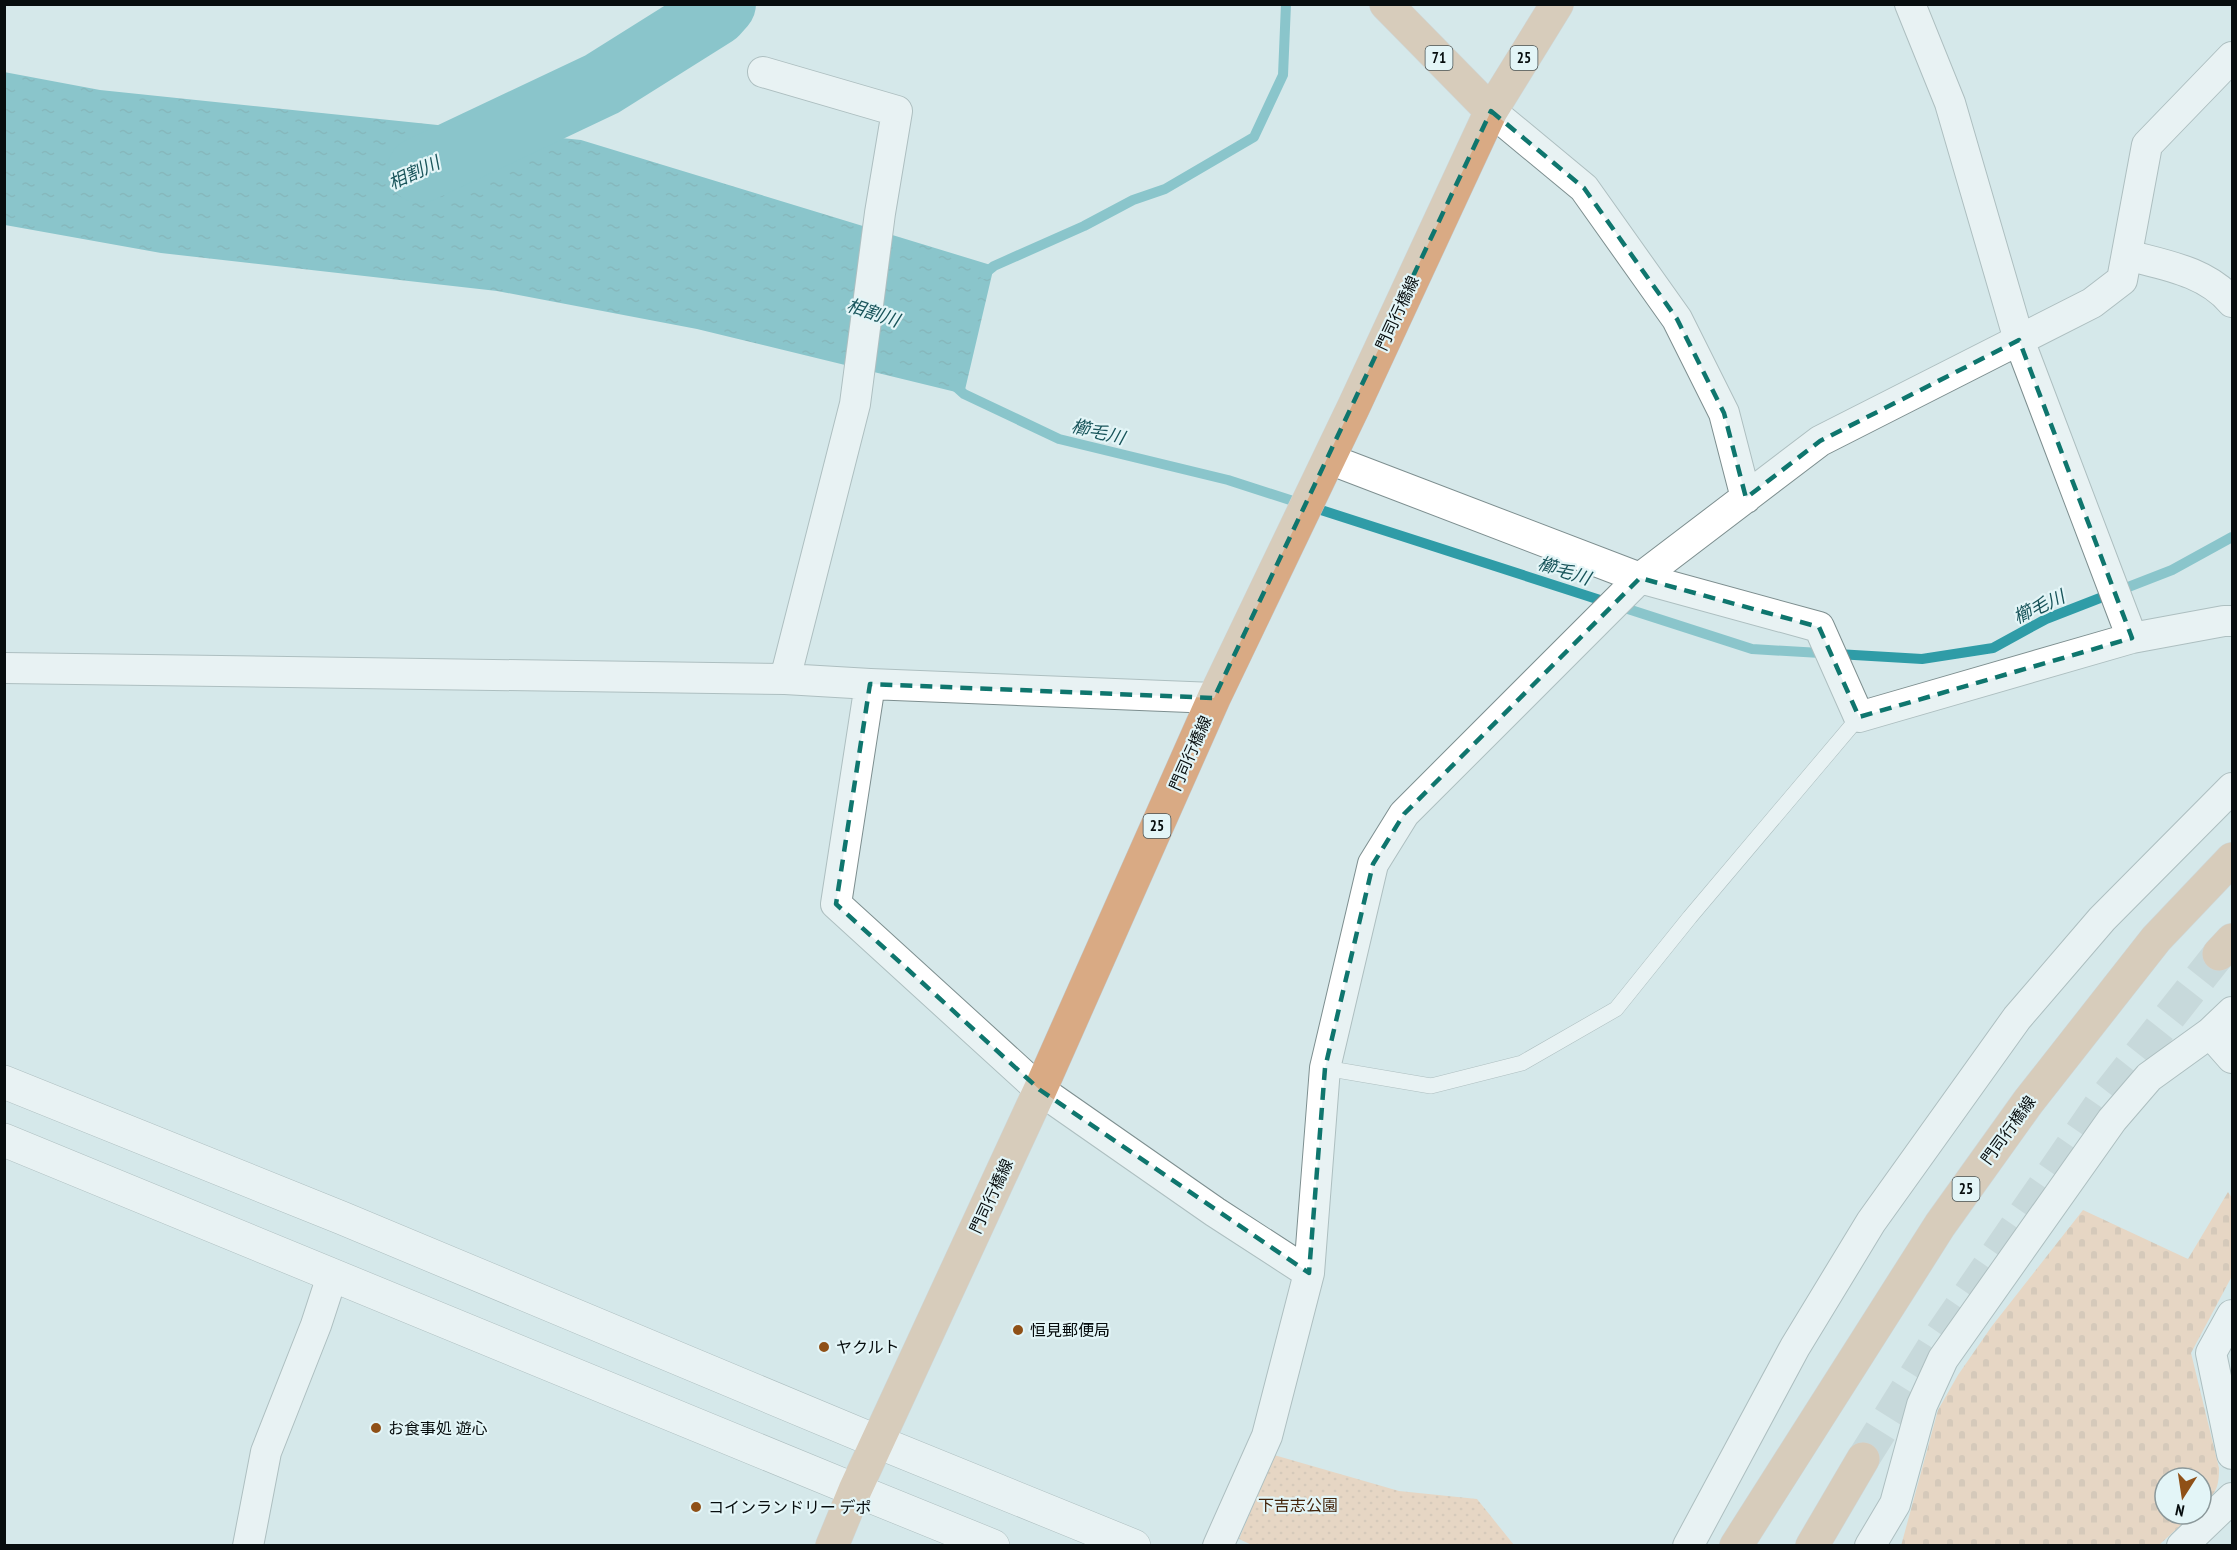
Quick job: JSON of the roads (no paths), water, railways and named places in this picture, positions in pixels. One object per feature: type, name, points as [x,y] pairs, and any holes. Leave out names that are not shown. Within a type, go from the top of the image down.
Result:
[{"type":"main road","name":"71","points":[[1386,4],[1491,111]]},
{"type":"main road","name":"門司行橋線","points":[[832,1545],[855,1490],[1040,1090],[1214,698],[1329,459],[1491,111],[1557,4]]},
{"type":"main road","name":"門司行橋線","points":[[1736,1545],[1940,1225],[2028,1102],[2156,939],[2232,859]]},
{"type":"main road","points":[[1812,1545],[1863,1459]]},
{"type":"street","points":[[1910,4],[1950,103],[2019,340],[2132,638]]},
{"type":"street","points":[[1218,1545],[1267,1436],[1309,1273],[1325,1068],[1373,864],[1404,813],[1640,578],[1820,441],[2092,303],[2122,280],[2147,145],[2232,57]]},
{"type":"street","points":[[763,72],[897,111],[880,213],[855,404],[785,679]]},
{"type":"street","points":[[1491,111],[1584,188],[1677,319],[1724,413],[1746,498]]},
{"type":"street","points":[[2127,255],[2191,272],[2224,292],[2232,302]]},
{"type":"street","points":[[1329,459],[1640,578],[1819,627],[1858,717],[2132,638],[2232,621]]},
{"type":"street","points":[[4,668],[785,679],[1214,698]]},
{"type":"street","points":[[870,684],[836,904],[1040,1090],[1215,1212],[1309,1273]]},
{"type":"street","points":[[1688,1545],[1795,1347],[1871,1222],[2017,1018],[2102,919],[2232,788]]},
{"type":"street","points":[[1870,1545],[1895,1504],[1922,1405],[1943,1359],[2112,1120],[2149,1077],[2210,1033],[2232,1012]]},
{"type":"street","points":[[2210,1033],[2232,1058]]},
{"type":"street","points":[[4,1082],[342,1218],[878,1442],[1134,1545]]},
{"type":"street","points":[[4,1140],[993,1545]]},
{"type":"street","points":[[248,1545],[266,1452],[316,1325],[332,1276]]},
{"type":"street","points":[[2232,1315],[2211,1353],[2232,1454]]},
{"type":"street","points":[[2182,1545],[2232,1498]]},
{"type":"lane","points":[[1325,1068],[1431,1086],[1522,1063],[1616,1009],[1690,916],[1858,717]]},
{"type":"water","points":[[4,72],[100,90],[581,140],[994,266],[964,394],[697,329],[497,291],[161,253],[5,225]]},
{"type":"waterway","name":"相割川","points":[[420,170],[602,84],[715,13],[723,4]]},
{"type":"waterway","name":"相割川","points":[[984,274],[994,266],[1084,226],[1133,200],[1165,189],[1254,137],[1283,75],[1286,4]]},
{"type":"waterway","name":"櫛毛川","points":[[954,385],[964,394],[1059,439],[1228,480],[1752,649],[1922,659],[1993,648],[2046,619],[2172,570],[2232,537]]},
{"type":"tunnel","points":[[1863,1459],[1937,1341],[2102,1102],[2219,954]]},
{"type":"place","name":"恒見郵便局","points":[[1018,1330]]},
{"type":"place","name":"ヤクルト","points":[[824,1347]]},
{"type":"place","name":"お食事処 遊心","points":[[376,1428]]},
{"type":"place","name":"コインランドリー デポ","points":[[696,1507]]},
{"type":"park label","name":"下吉志公園","points":[[1298,1505]]}]
